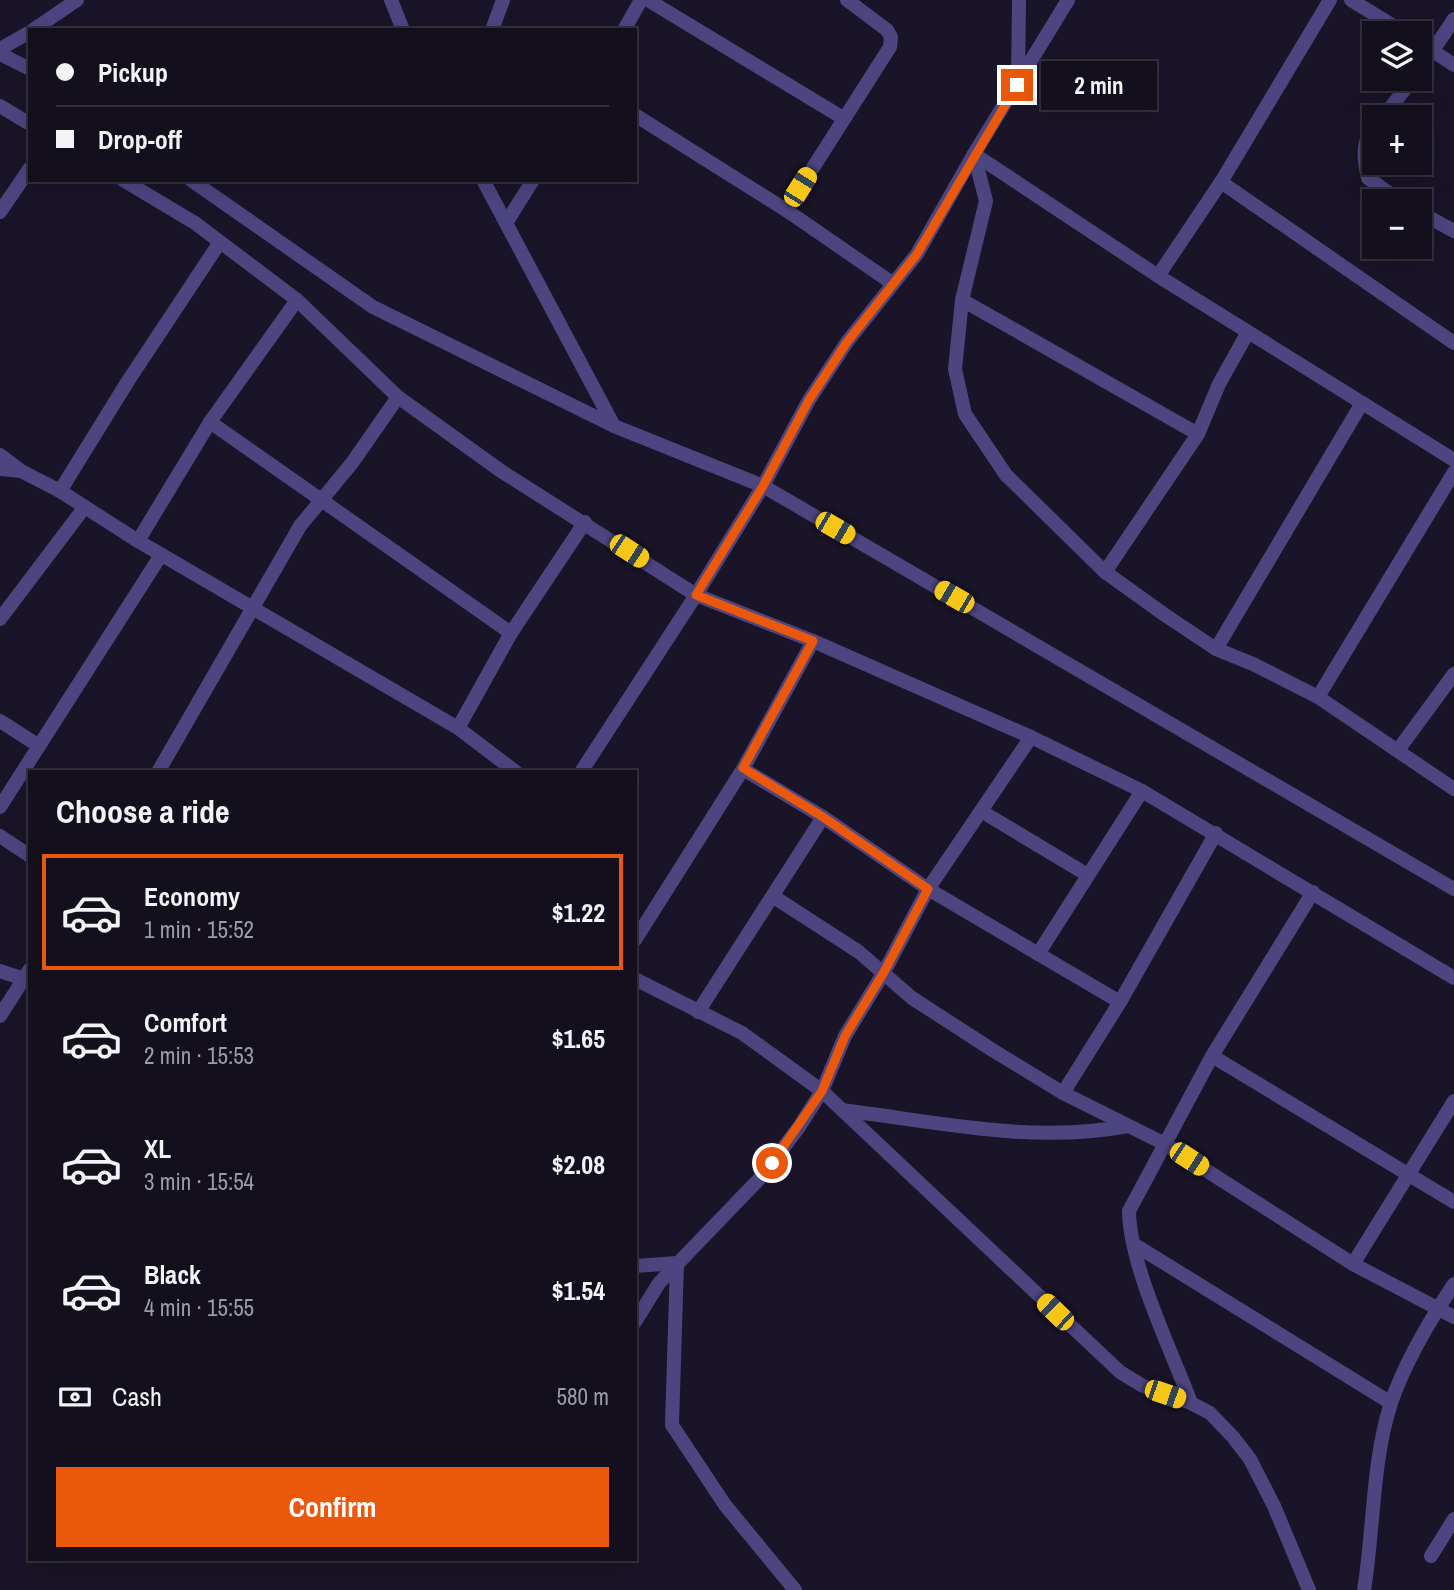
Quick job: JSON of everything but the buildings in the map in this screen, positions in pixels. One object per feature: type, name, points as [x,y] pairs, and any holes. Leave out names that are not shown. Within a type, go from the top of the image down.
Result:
[{"type":"street","points":[[35,28],[77,0]]},
{"type":"street","points":[[391,0],[402,28]]},
{"type":"street","points":[[494,28],[503,0]]},
{"type":"street","points":[[625,28],[641,0]]},
{"type":"street","points":[[648,0],[843,118]]},
{"type":"street","points":[[786,210],[890,47],[891,37],[880,23],[847,0]]},
{"type":"street","points":[[1017,85],[1019,0]]},
{"type":"street","points":[[582,770],[763,486],[809,400],[892,283],[917,254],[974,154],[1068,0]]},
{"type":"street","points":[[1158,276],[1221,182],[1329,0]]},
{"type":"street","points":[[1351,0],[1385,21]]},
{"type":"street","points":[[1432,54],[1454,19]]},
{"type":"street","points":[[28,33],[0,51],[28,68]]},
{"type":"street","points":[[1434,51],[1454,65]]},
{"type":"street","points":[[1392,105],[1404,91]]},
{"type":"street","points":[[0,106],[28,123]]},
{"type":"street","points":[[637,115],[786,210],[892,283]]},
{"type":"street","points":[[974,154],[1158,276],[1454,460]]},
{"type":"street","points":[[974,154],[986,201],[962,300],[955,369],[965,414],[1006,475],[1105,572],[1216,649],[1253,664],[1318,697],[1454,789]]},
{"type":"street","points":[[0,212],[28,171]]},
{"type":"street","points":[[1366,175],[1383,189]]},
{"type":"street","points":[[126,182],[220,242],[297,300],[398,397],[501,471],[696,595],[813,641],[1031,737],[1142,791],[1454,978]]},
{"type":"street","points":[[194,182],[373,307],[614,426],[763,486],[1454,889]]},
{"type":"street","points":[[484,182],[614,426]]},
{"type":"street","points":[[506,223],[532,182]]},
{"type":"street","points":[[1221,182],[1454,343]]},
{"type":"street","points":[[1432,219],[1454,231]]},
{"type":"street","points":[[60,491],[128,381],[220,242]]},
{"type":"street","points":[[138,541],[210,422],[297,300]]},
{"type":"street","points":[[962,300],[1198,434]]},
{"type":"street","points":[[1105,572],[1198,434],[1219,384],[1248,332]]},
{"type":"street","points":[[159,770],[285,549],[320,500],[352,463],[398,397]]},
{"type":"street","points":[[1216,649],[1362,403]]},
{"type":"street","points":[[210,422],[512,633]]},
{"type":"street","points":[[0,455],[21,471],[60,491],[161,555],[458,727],[513,770]]},
{"type":"street","points":[[0,469],[21,471]]},
{"type":"street","points":[[1318,697],[1454,472]]},
{"type":"street","points":[[1,614],[84,508]]},
{"type":"street","points":[[458,727],[512,633],[585,522]]},
{"type":"street","points":[[0,807],[161,555]]},
{"type":"street","points":[[637,937],[743,768],[813,641]]},
{"type":"street","points":[[1398,750],[1454,674]]},
{"type":"street","points":[[0,721],[39,746]]},
{"type":"street","points":[[637,1319],[659,1283],[762,1176],[799,1127],[822,1091],[845,1036],[884,972],[928,889],[1031,737]]},
{"type":"street","points":[[743,768],[823,817],[928,889],[1120,1002]]},
{"type":"street","points":[[1038,954],[1086,874],[1142,791]]},
{"type":"street","points":[[981,811],[1086,874]]},
{"type":"street","points":[[698,1012],[823,817]]},
{"type":"street","points":[[1063,1093],[1120,1002],[1216,833]]},
{"type":"street","points":[[0,836],[28,855]]},
{"type":"street","points":[[1191,1403],[1144,1280],[1129,1211],[1212,1056],[1313,892]]},
{"type":"street","points":[[774,897],[884,972],[934,1013],[1063,1093],[1165,1144],[1353,1264],[1454,1317]]},
{"type":"street","points":[[0,971],[27,974],[0,1016]]},
{"type":"street","points":[[637,980],[742,1033],[822,1091],[1120,1372],[1143,1386],[1191,1403],[1210,1413],[1250,1459],[1309,1590]]},
{"type":"street","points":[[1212,1056],[1454,1202]]},
{"type":"street","points":[[1353,1264],[1454,1101]]},
{"type":"street","points":[[842,1110],[1003,1132],[1083,1133],[1128,1126]]},
{"type":"street","points":[[1135,1245],[1391,1403]]},
{"type":"street","points":[[637,1266],[677,1264]]},
{"type":"street","points":[[677,1264],[672,1425],[725,1505],[795,1590]]},
{"type":"street","points":[[1364,1590],[1384,1433],[1391,1403],[1438,1307],[1454,1284]]},
{"type":"street","points":[[1431,1556],[1454,1519]]},
{"type":"route","points":[[772,1163],[822,1091],[845,1036],[884,972],[928,889],[823,817],[743,768],[813,641],[696,595],[763,486],[809,400],[847,342],[917,254],[1017,85]]}]
